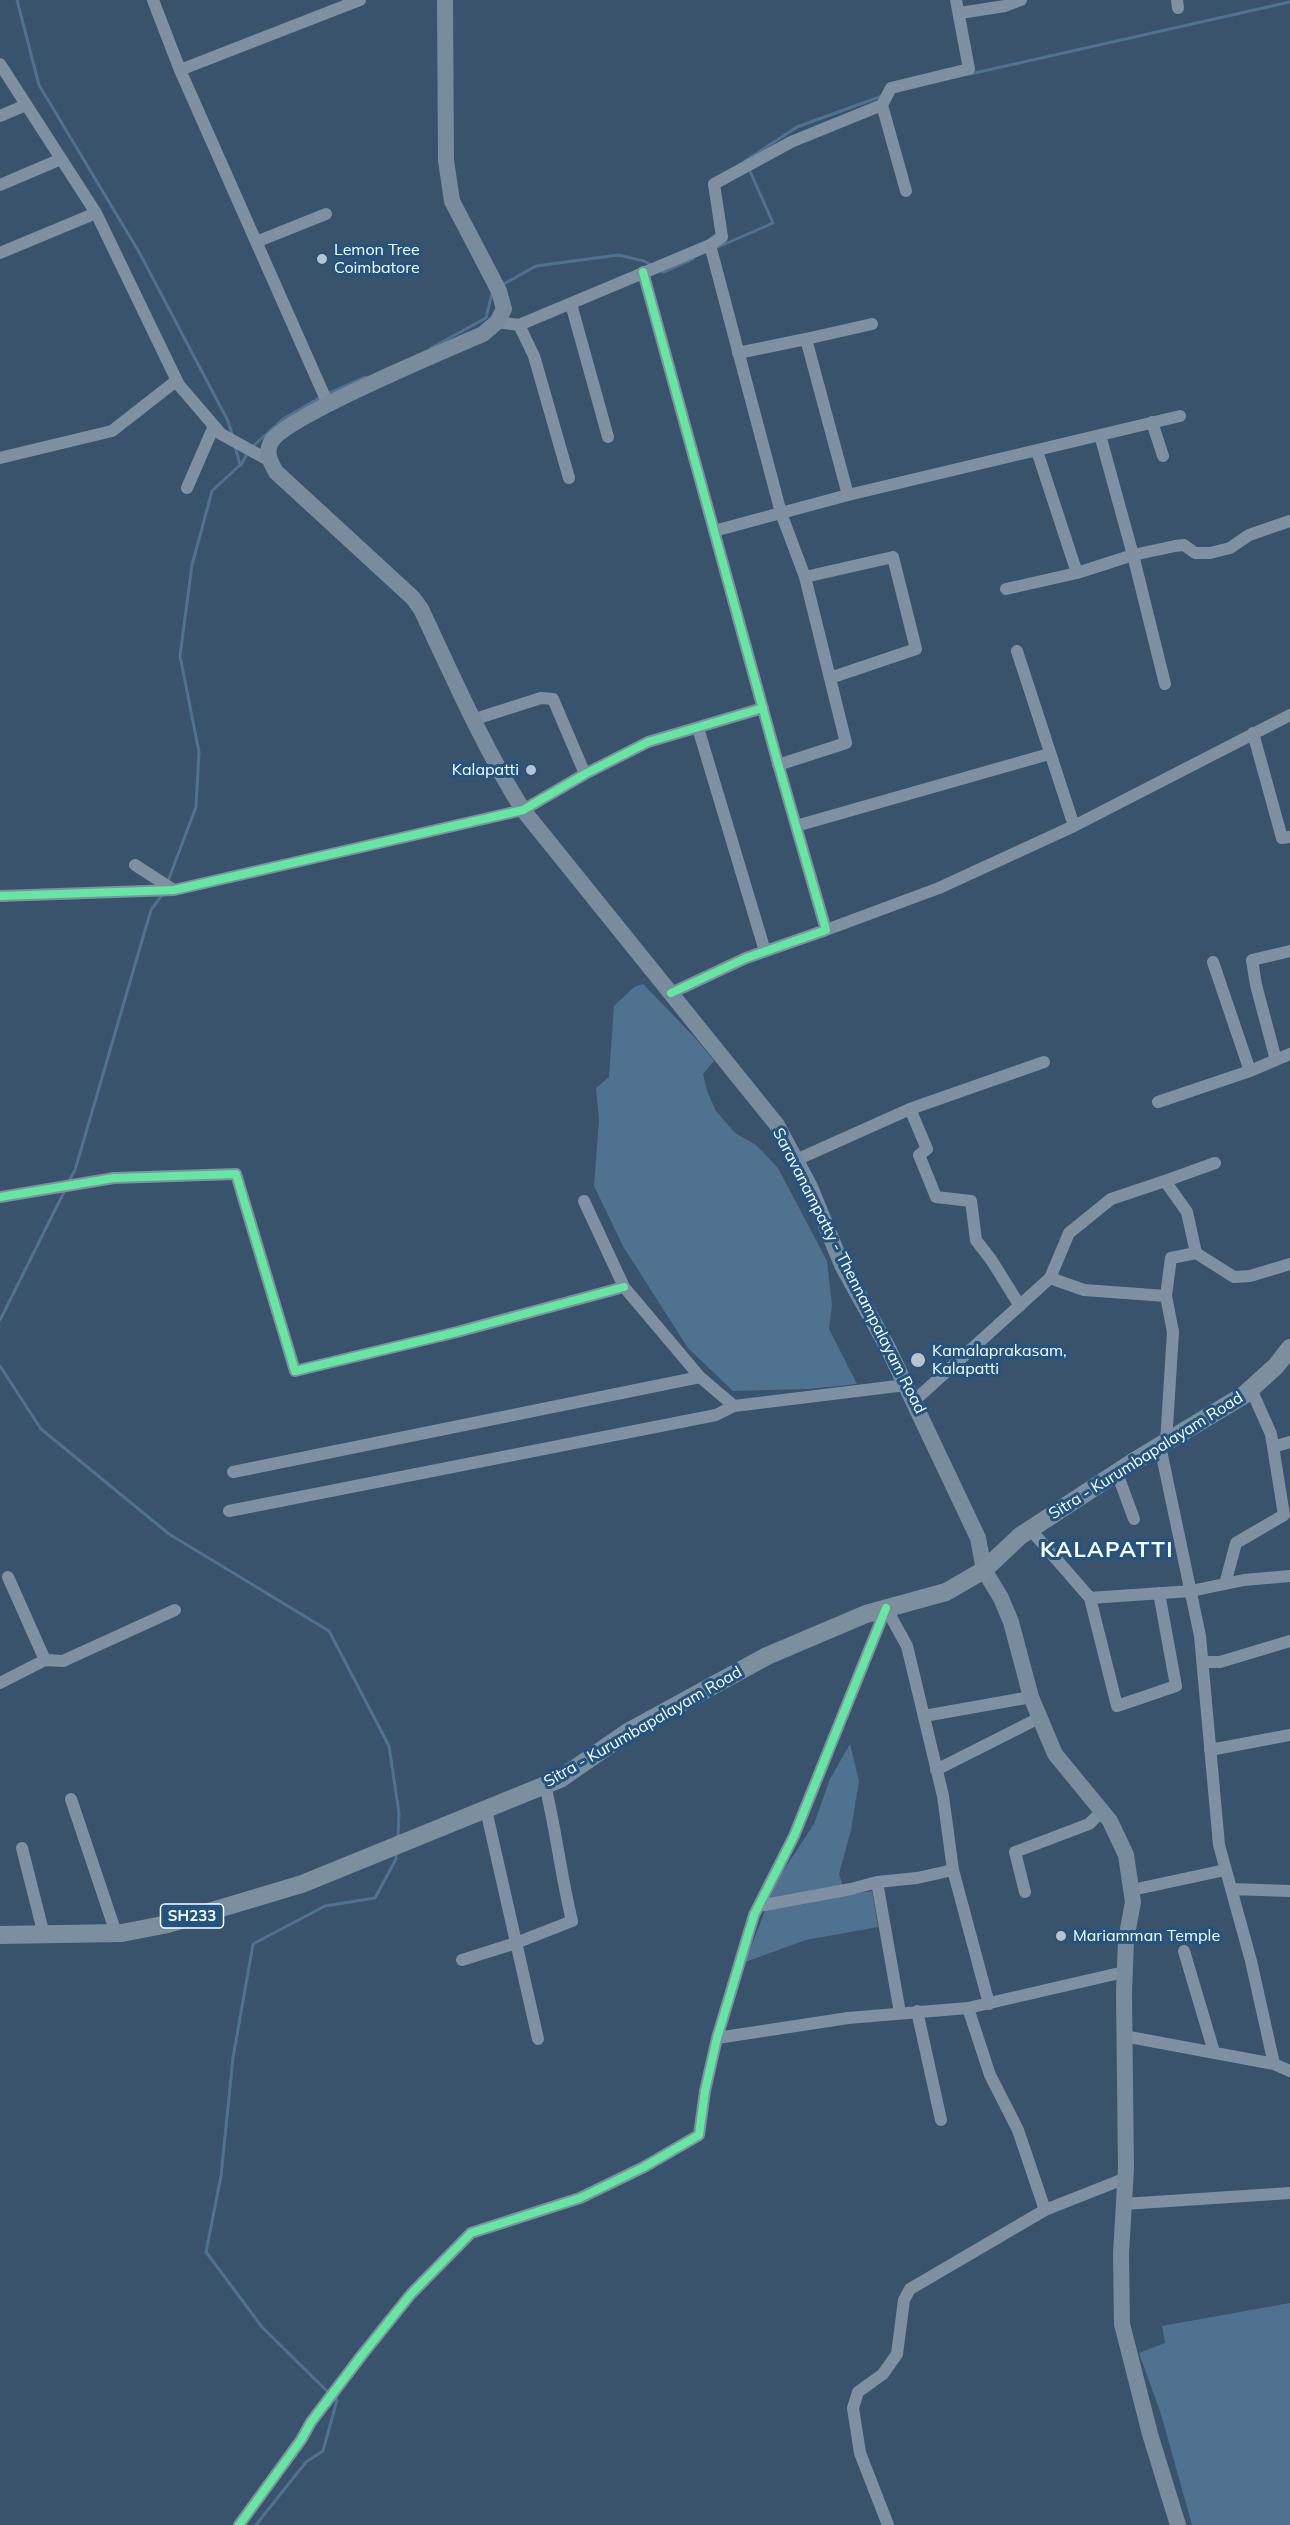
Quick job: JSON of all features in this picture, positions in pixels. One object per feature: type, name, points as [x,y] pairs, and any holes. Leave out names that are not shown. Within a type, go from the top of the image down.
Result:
[{"type":"main road","points":[[264,458],[271,441],[325,398],[483,334],[497,322],[504,309],[497,288],[452,201],[446,160],[445,0]]},
{"type":"main road","name":"Saravanampatty - Thennampalayam Road","points":[[264,458],[276,472],[413,598],[421,609],[472,720],[523,810],[777,1125],[810,1187],[842,1265],[914,1401],[978,1538],[984,1570],[1001,1598],[1011,1622],[1030,1697],[1055,1754],[1110,1821],[1126,1855],[1133,1902],[1126,1940],[1124,1972],[1126,2178],[1121,2254],[1122,2324],[1150,2434],[1178,2525]]},
{"type":"main road","name":"Sitra - Kurumbapalayam Road","points":[[0,1935],[116,1933],[168,1923],[302,1884],[560,1779],[628,1732],[766,1656],[866,1614],[946,1592],[984,1570],[1030,1529],[1251,1389],[1276,1366],[1290,1348]]},
{"type":"street","points":[[153,0],[180,70],[325,398]]},
{"type":"street","points":[[180,70],[360,0]]},
{"type":"street","points":[[497,322],[519,325],[651,269],[711,248],[722,237],[714,184],[791,142],[886,98],[969,69],[956,0]]},
{"type":"street","points":[[960,13],[1005,6],[1021,0]]},
{"type":"street","points":[[0,64],[96,213],[176,381],[218,430],[264,458]]},
{"type":"street","points":[[886,98],[906,191]]},
{"type":"street","points":[[0,116],[26,105]]},
{"type":"street","points":[[0,184],[61,159]]},
{"type":"street","points":[[0,253],[96,213]]},
{"type":"street","points":[[256,242],[326,214]]},
{"type":"street","points":[[711,248],[781,513],[805,577],[846,743],[778,765]]},
{"type":"street","points":[[651,269],[714,531],[826,930]]},
{"type":"street","points":[[572,304],[608,436]]},
{"type":"street","points":[[738,353],[872,324]]},
{"type":"street","points":[[519,325],[534,356],[568,478]]},
{"type":"street","points":[[806,339],[848,495]]},
{"type":"street","points":[[0,458],[112,431],[176,381]]},
{"type":"street","points":[[714,531],[848,495],[1180,416]]},
{"type":"street","points":[[1152,422],[1163,456]]},
{"type":"street","points":[[187,488],[218,430]]},
{"type":"street","points":[[1100,435],[1165,684]]},
{"type":"street","points":[[1037,451],[1077,573]]},
{"type":"street","points":[[1005,589],[1077,573],[1133,555],[1184,545],[1195,553],[1210,553],[1230,548],[1249,535],[1290,521]]},
{"type":"street","points":[[805,577],[893,557],[916,649],[830,678]]},
{"type":"street","points":[[1017,651],[1074,826]]},
{"type":"street","points":[[472,720],[541,698],[553,699],[585,774]]},
{"type":"street","points":[[0,896],[173,889],[523,810],[585,774],[648,742],[763,708]]},
{"type":"street","points":[[671,993],[765,951],[939,888],[1074,826],[1290,715]]},
{"type":"street","points":[[698,728],[765,951]]},
{"type":"street","points":[[1253,733],[1282,838],[1290,837]]},
{"type":"street","points":[[796,826],[1049,754]]},
{"type":"street","points":[[135,865],[173,889]]},
{"type":"street","points":[[1276,1060],[1256,985],[1252,960],[1290,951]]},
{"type":"street","points":[[1213,962],[1250,1071]]},
{"type":"street","points":[[1158,1101],[1250,1071],[1290,1054]]},
{"type":"street","points":[[796,1161],[910,1109],[1044,1062]]},
{"type":"street","points":[[910,1109],[927,1149],[919,1155],[936,1197],[970,1201],[976,1240],[1020,1306]]},
{"type":"street","points":[[914,1401],[1050,1278],[1069,1233],[1111,1199],[1215,1163]]},
{"type":"street","points":[[0,1197],[114,1178],[236,1174],[295,1371],[457,1332],[624,1287]]},
{"type":"street","points":[[1165,1181],[1187,1212],[1196,1253]]},
{"type":"street","points":[[584,1201],[624,1287],[700,1377],[734,1406]]},
{"type":"street","points":[[1274,2064],[1251,1962],[1219,1845],[1200,1636],[1163,1444],[1173,1332],[1166,1296],[1171,1258],[1196,1253],[1234,1277],[1250,1276],[1290,1264]]},
{"type":"street","points":[[1050,1278],[1084,1290],[1166,1296]]},
{"type":"street","points":[[232,1472],[700,1377]]},
{"type":"street","points":[[229,1511],[716,1415],[734,1406],[906,1385]]},
{"type":"street","points":[[1225,1584],[1236,1543],[1284,1515],[1271,1434],[1251,1389]]},
{"type":"street","points":[[1273,1447],[1290,1442]]},
{"type":"street","points":[[1117,1473],[1134,1519]]},
{"type":"street","points":[[1030,1529],[1090,1598],[1117,1706],[1176,1686],[1159,1593]]},
{"type":"street","points":[[1090,1598],[1191,1590],[1290,1576]]},
{"type":"street","points":[[8,1577],[45,1660]]},
{"type":"street","points":[[886,1608],[907,1646],[943,1796],[953,1870],[989,2004]]},
{"type":"street","points":[[239,2525],[301,2440],[311,2422],[411,2294],[471,2234],[580,2198],[644,2167],[699,2135],[705,2091],[717,2038],[754,1915],[794,1836],[886,1608]]},
{"type":"street","points":[[0,1683],[45,1660],[63,1661],[175,1610]]},
{"type":"street","points":[[1203,1662],[1220,1662],[1290,1641]]},
{"type":"street","points":[[924,1716],[1030,1697]]},
{"type":"street","points":[[936,1770],[1039,1718]]},
{"type":"street","points":[[1210,1750],[1290,1735]]},
{"type":"street","points":[[462,1960],[516,1943],[572,1921],[559,1865],[552,1814],[545,1785]]},
{"type":"street","points":[[71,1799],[116,1933]]},
{"type":"street","points":[[486,1810],[538,2039]]},
{"type":"street","points":[[1025,1892],[1015,1852],[1089,1824],[1102,1811]]},
{"type":"street","points":[[22,1848],[44,1935]]},
{"type":"street","points":[[759,1906],[877,1882],[917,1878],[953,1870]]},
{"type":"street","points":[[1132,1890],[1226,1870]]},
{"type":"street","points":[[877,1882],[900,2013]]},
{"type":"street","points":[[1231,1889],[1290,1891]]},
{"type":"street","points":[[1184,1951],[1214,2052]]},
{"type":"street","points":[[717,2038],[848,2018],[968,2008],[1124,1972]]},
{"type":"street","points":[[968,2008],[990,2075],[1018,2130],[1045,2210]]},
{"type":"street","points":[[917,2011],[941,2120]]},
{"type":"street","points":[[1124,2036],[1274,2064],[1290,2071]]},
{"type":"street","points":[[888,2525],[860,2453],[853,2408],[858,2392],[883,2374],[897,2354],[904,2300],[910,2289],[1045,2210],[1126,2178]]},
{"type":"street","points":[[1124,2204],[1290,2193]]},
{"type":"water","points":[[643,984],[714,1061],[703,1074],[707,1091],[716,1111],[735,1133],[756,1145],[778,1168],[827,1261],[832,1305],[829,1329],[857,1384],[808,1389],[733,1391],[688,1348],[624,1248],[594,1186],[599,1120],[596,1088],[609,1077],[614,1006],[634,987]]},
{"type":"water","points":[[850,1744],[859,1781],[851,1830],[839,1874],[846,1895],[872,1891],[878,1927],[806,1940],[745,1962],[777,1880],[814,1824],[830,1779]]},
{"type":"water","points":[[1290,2303],[1290,2525],[1192,2525],[1161,2414],[1139,2353],[1165,2343],[1162,2326]]},
{"type":"waterway","points":[[17,0],[39,85],[139,252],[228,421],[233,437]]},
{"type":"waterway","points":[[970,74],[1290,2]]},
{"type":"waterway","points":[[745,161],[797,127],[882,96]]},
{"type":"waterway","points":[[718,247],[773,223],[749,169]]},
{"type":"waterway","points":[[502,285],[536,266],[618,255],[644,261],[653,266]]},
{"type":"waterway","points":[[661,271],[664,272],[693,259]]},
{"type":"waterway","points":[[431,348],[486,318],[492,293]]},
{"type":"waterway","points":[[327,394],[365,377]]},
{"type":"waterway","points":[[252,447],[283,419],[321,397]]},
{"type":"waterway","points":[[168,881],[196,807],[199,752],[180,656],[192,565],[212,491],[240,465],[235,446]]},
{"type":"waterway","points":[[241,465],[248,452]]},
{"type":"waterway","points":[[69,1181],[75,1170],[151,910],[162,895]]},
{"type":"waterway","points":[[0,1320],[65,1190]]},
{"type":"waterway","points":[[0,1366],[41,1429],[169,1534],[329,1631],[389,1746],[399,1813],[398,1837]]},
{"type":"waterway","points":[[328,2392],[262,2327],[206,2252],[221,2176],[233,2058],[253,1944],[325,1906],[375,1898],[396,1859],[396,1853]]},
{"type":"waterway","points":[[256,2525],[306,2462],[323,2451],[337,2400],[335,2398]]},
{"type":"cycle path","points":[[643,272],[826,930],[746,958],[671,993]]},
{"type":"cycle path","points":[[0,896],[174,890],[523,810],[585,774],[648,742],[763,708]]},
{"type":"cycle path","points":[[0,1197],[114,1178],[236,1174],[295,1371],[457,1332],[624,1287]]},
{"type":"cycle path","points":[[239,2525],[301,2440],[311,2422],[362,2355],[411,2294],[471,2233],[580,2198],[644,2167],[699,2135],[705,2091],[717,2038],[754,1915],[794,1836],[886,1608]]},
{"type":"place","name":"Lemon Tree Coimbatore","points":[[322,259]]},
{"type":"place","name":"Kalapatti","points":[[531,770]]},
{"type":"place","name":"Kamalaprakasam, Kalapatti","points":[[918,1360]]},
{"type":"place","name":"Mariamman Temple","points":[[1061,1936]]},
{"type":"district","name":"KALAPATTI","points":[[1107,1550]]}]
